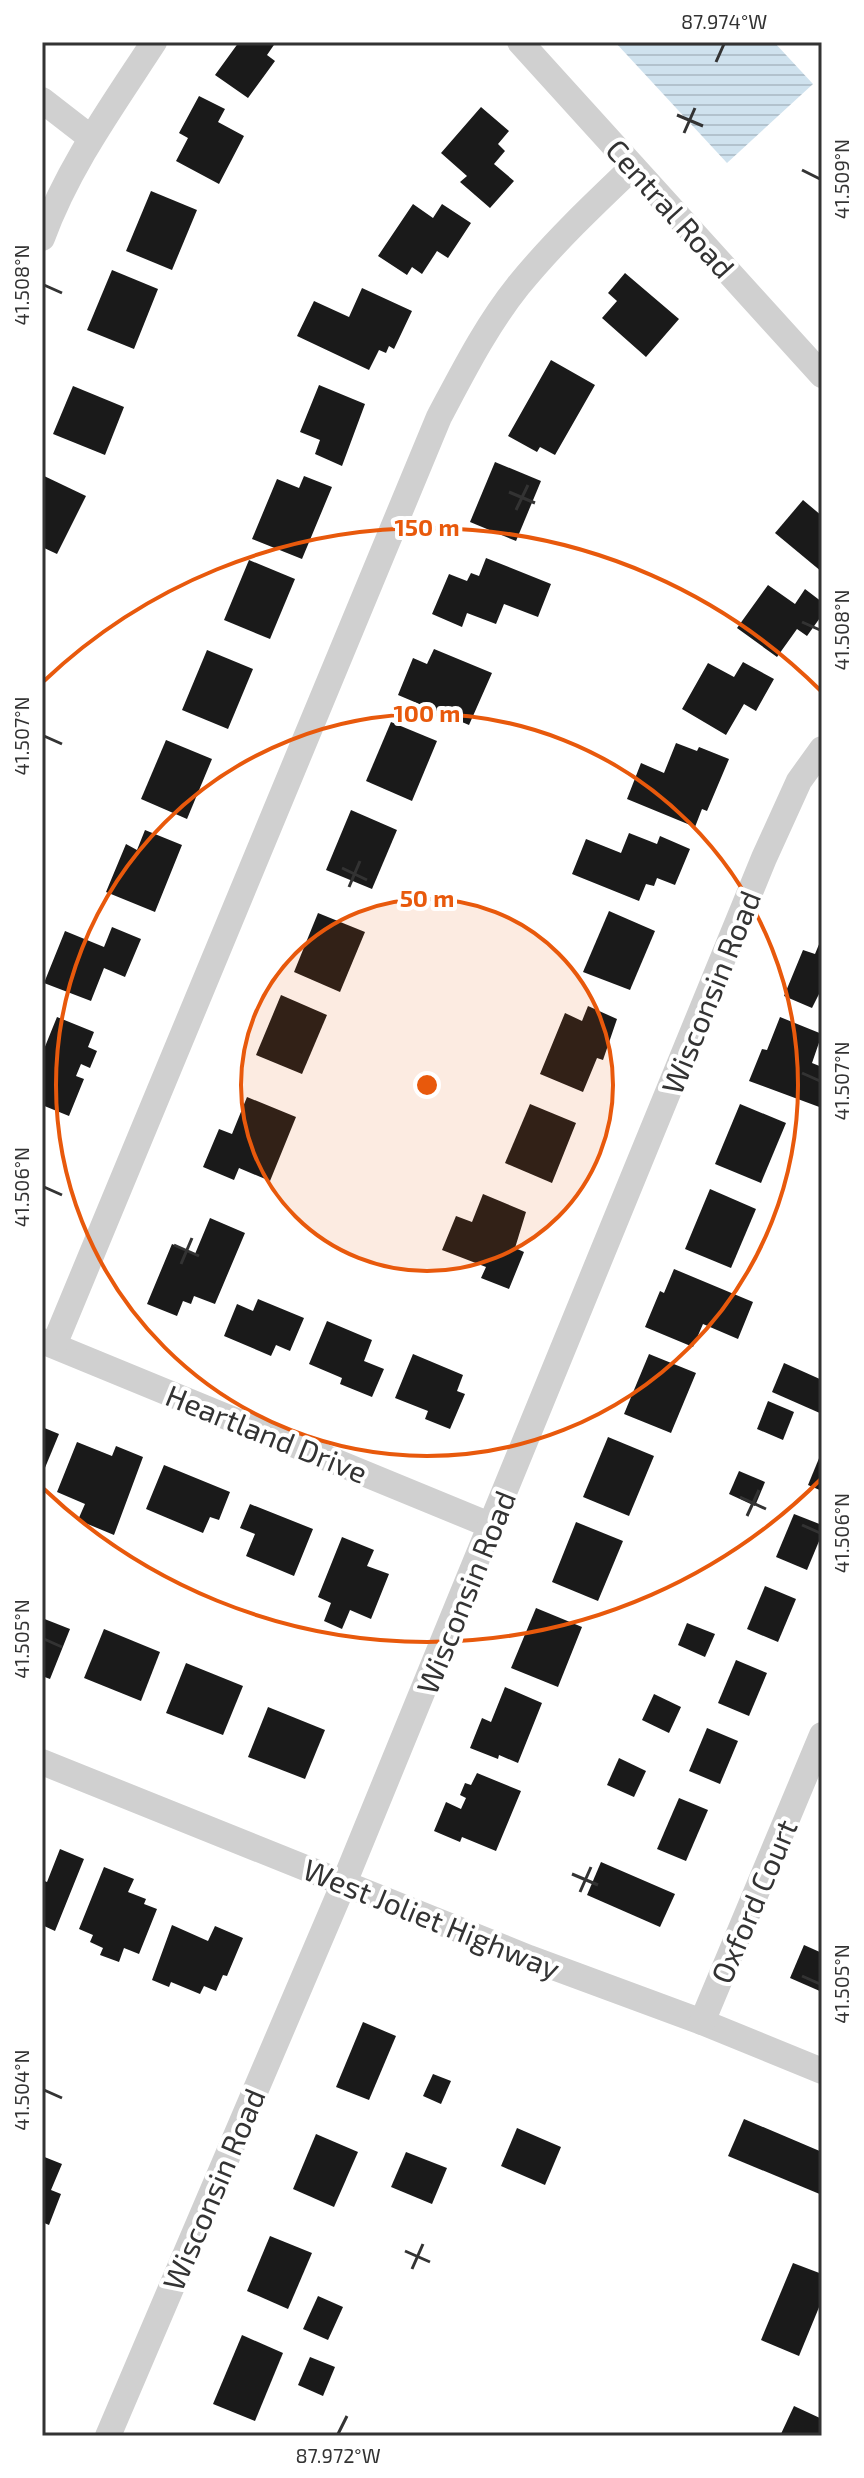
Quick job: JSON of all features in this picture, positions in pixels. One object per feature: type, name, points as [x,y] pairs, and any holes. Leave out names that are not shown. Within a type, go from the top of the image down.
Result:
[{"type":"street","points":[[42,238],[49,218],[91,138],[154,42]]},
{"type":"street","name":"Central Road","points":[[520,42],[822,375]]},
{"type":"street","points":[[42,100],[91,138]]},
{"type":"street","points":[[48,1343],[439,417],[490,325],[518,287],[581,217],[633,167]]},
{"type":"street","name":"Wisconsin Road","points":[[108,2436],[344,1883],[764,858],[799,781],[822,749]]},
{"type":"street","name":"Heartland Drive","points":[[48,1343],[492,1526]]},
{"type":"street","name":"Oxford Court","points":[[702,2022],[822,1735]]},
{"type":"street","name":"West Joliet Highway","points":[[42,1762],[529,1958],[702,2022],[822,2071]]},
{"type":"water","points":[[615,42],[774,42],[813,84],[727,163]]},
{"type":"building","points":[[239,42],[276,42],[267,55],[275,61],[248,98],[215,75]]},
{"type":"building","points":[[199,96],[225,109],[218,122],[244,136],[219,184],[176,161],[188,138],[179,133]]},
{"type":"building","points":[[481,107],[509,131],[498,144],[505,151],[494,164],[514,181],[490,208],[460,182],[467,176],[441,153]]},
{"type":"building","points":[[151,191],[197,210],[172,270],[126,251]]},
{"type":"building","points":[[413,204],[433,218],[442,204],[471,223],[448,258],[437,251],[422,274],[412,267],[407,275],[378,256]]},
{"type":"building","points":[[112,270],[158,289],[134,349],[87,330]]},
{"type":"building","points":[[625,273],[679,319],[646,357],[602,318],[617,301],[608,293]]},
{"type":"building","points":[[362,288],[412,311],[394,349],[389,346],[386,353],[379,350],[369,370],[297,336],[314,301],[349,317]]},
{"type":"building","points":[[551,360],[595,385],[555,455],[540,447],[537,452],[508,436]]},
{"type":"building","points":[[319,385],[365,404],[342,466],[315,454],[320,440],[300,432]]},
{"type":"building","points":[[73,386],[124,407],[105,455],[53,434]]},
{"type":"building","points":[[495,462],[541,481],[516,541],[470,522]]},
{"type":"building","points":[[42,475],[86,496],[57,554],[42,547]]},
{"type":"building","points":[[304,476],[332,487],[302,559],[252,539],[277,479],[299,488]]},
{"type":"building","points":[[803,500],[822,516],[822,572],[775,533]]},
{"type":"building","points":[[486,558],[551,584],[538,617],[504,604],[496,624],[467,613],[462,627],[432,614],[449,574],[467,581],[471,573],[479,576]]},
{"type":"building","points":[[249,560],[295,579],[270,639],[224,620]]},
{"type":"building","points":[[768,585],[795,604],[805,589],[822,602],[822,615],[807,636],[797,629],[777,657],[737,628]]},
{"type":"building","points":[[434,649],[492,673],[469,725],[398,695],[413,658],[427,664]]},
{"type":"building","points":[[207,650],[253,669],[228,729],[182,710]]},
{"type":"building","points":[[743,662],[774,679],[756,711],[744,704],[726,735],[682,709],[708,663],[734,677]]},
{"type":"building","points":[[391,722],[437,741],[412,801],[366,781]]},
{"type":"building","points":[[166,740],[212,759],[187,819],[141,799]]},
{"type":"building","points":[[676,743],[697,751],[699,747],[729,759],[707,811],[702,809],[695,827],[627,799],[641,763],[664,773]]},
{"type":"building","points":[[351,810],[397,830],[372,889],[326,870]]},
{"type":"building","points":[[145,830],[182,845],[155,912],[106,892],[126,844],[137,850]]},
{"type":"building","points":[[629,833],[657,844],[660,836],[690,849],[675,885],[657,878],[654,886],[646,884],[639,901],[572,874],[586,839],[621,853]]},
{"type":"building","points":[[609,911],[655,931],[630,990],[583,972]]},
{"type":"building","points":[[318,913],[365,932],[340,992],[294,972]]},
{"type":"building","points":[[112,927],[141,939],[125,977],[104,968],[91,1001],[44,983],[65,931],[104,947]]},
{"type":"building","points":[[822,937],[822,988],[812,1008],[784,996],[803,950],[815,954]]},
{"type":"building","points":[[281,995],[327,1015],[302,1074],[256,1055]]},
{"type":"building","points":[[588,1006],[617,1019],[603,1060],[597,1058],[583,1092],[540,1074],[565,1013],[582,1021]]},
{"type":"building","points":[[57,1017],[94,1032],[88,1047],[97,1051],[90,1068],[81,1064],[76,1076],[84,1079],[69,1116],[42,1105],[42,1054]]},
{"type":"building","points":[[780,1017],[822,1034],[812,1063],[822,1067],[822,1108],[749,1081],[762,1049],[767,1050]]},
{"type":"building","points":[[247,1097],[296,1117],[270,1181],[239,1168],[234,1180],[203,1167],[219,1129],[232,1134]]},
{"type":"building","points":[[530,1104],[576,1123],[552,1183],[505,1163]]},
{"type":"building","points":[[740,1104],[786,1123],[761,1183],[715,1164]]},
{"type":"building","points":[[710,1189],[756,1209],[731,1268],[685,1249]]},
{"type":"building","points":[[483,1194],[526,1212],[515,1248],[524,1252],[509,1289],[481,1278],[486,1267],[442,1250],[456,1216],[472,1222]]},
{"type":"building","points":[[210,1218],[245,1233],[215,1304],[194,1296],[191,1304],[183,1301],[177,1316],[147,1304],[172,1244],[195,1254]]},
{"type":"building","points":[[674,1269],[753,1302],[738,1339],[703,1324],[693,1347],[645,1327],[660,1291],[664,1293]]},
{"type":"building","points":[[258,1299],[304,1318],[290,1351],[276,1345],[271,1356],[224,1336],[237,1304],[253,1311]]},
{"type":"building","points":[[327,1321],[372,1340],[364,1361],[384,1369],[372,1397],[340,1384],[342,1378],[309,1364]]},
{"type":"building","points":[[413,1354],[463,1375],[457,1391],[465,1394],[450,1429],[425,1419],[428,1411],[395,1398]]},
{"type":"building","points":[[649,1354],[696,1373],[671,1433],[624,1414]]},
{"type":"building","points":[[784,1363],[822,1380],[822,1414],[772,1392]]},
{"type":"building","points":[[768,1401],[794,1412],[783,1440],[757,1429]]},
{"type":"building","points":[[42,1427],[59,1434],[42,1475]]},
{"type":"building","points":[[608,1437],[654,1456],[629,1516],[583,1497]]},
{"type":"building","points":[[77,1442],[112,1456],[116,1446],[143,1457],[114,1535],[78,1520],[85,1504],[57,1492]]},
{"type":"building","points":[[822,1451],[822,1491],[808,1485]]},
{"type":"building","points":[[164,1465],[230,1492],[219,1520],[210,1517],[203,1533],[146,1509]]},
{"type":"building","points":[[739,1471],[765,1482],[755,1506],[729,1494]]},
{"type":"building","points":[[250,1504],[313,1529],[294,1576],[246,1556],[255,1534],[240,1528]]},
{"type":"building","points":[[794,1514],[822,1525],[822,1534],[807,1570],[776,1557]]},
{"type":"building","points":[[576,1522],[623,1541],[598,1601],[552,1582]]},
{"type":"building","points":[[342,1537],[374,1550],[367,1566],[389,1574],[371,1619],[350,1610],[342,1629],[324,1621],[331,1603],[318,1597]]},
{"type":"building","points":[[765,1586],[796,1599],[778,1642],[747,1629]]},
{"type":"building","points":[[536,1608],[582,1627],[558,1687],[511,1668]]},
{"type":"building","points":[[42,1618],[70,1629],[50,1679],[42,1676]]},
{"type":"building","points":[[687,1623],[715,1634],[705,1657],[678,1645]]},
{"type":"building","points":[[104,1629],[160,1652],[141,1701],[84,1678]]},
{"type":"building","points":[[736,1660],[767,1673],[749,1716],[718,1703]]},
{"type":"building","points":[[186,1663],[243,1686],[223,1735],[166,1713]]},
{"type":"building","points":[[505,1687],[542,1703],[518,1763],[470,1748],[482,1718],[491,1722]]},
{"type":"building","points":[[654,1694],[681,1707],[669,1733],[642,1720]]},
{"type":"building","points":[[268,1707],[325,1730],[305,1779],[248,1757]]},
{"type":"building","points":[[707,1728],[738,1741],[720,1784],[689,1771]]},
{"type":"building","points":[[619,1758],[646,1771],[634,1797],[607,1785]]},
{"type":"building","points":[[477,1773],[521,1791],[496,1851],[462,1837],[460,1842],[434,1831],[446,1802],[461,1809],[466,1798],[460,1795],[465,1783],[471,1785]]},
{"type":"building","points":[[679,1798],[708,1810],[686,1861],[657,1849]]},
{"type":"building","points":[[60,1849],[84,1859],[55,1931],[42,1925],[42,1880],[47,1882]]},
{"type":"building","points":[[601,1862],[675,1894],[660,1927],[587,1895]]},
{"type":"building","points":[[104,1867],[134,1879],[128,1892],[146,1899],[144,1904],[157,1909],[139,1954],[124,1948],[119,1962],[100,1955],[103,1948],[90,1942],[93,1935],[79,1929]]},
{"type":"building","points":[[172,1925],[208,1941],[215,1926],[243,1938],[227,1976],[223,1975],[216,1991],[204,1986],[200,1994],[171,1982],[169,1987],[152,1980]]},
{"type":"building","points":[[804,1945],[822,1953],[822,1992],[790,1978]]},
{"type":"building","points":[[363,2022],[396,2036],[369,2100],[336,2087]]},
{"type":"building","points":[[433,2074],[451,2081],[441,2104],[423,2096]]},
{"type":"building","points":[[744,2119],[822,2152],[822,2195],[728,2156]]},
{"type":"building","points":[[517,2128],[561,2147],[545,2185],[501,2166]]},
{"type":"building","points":[[316,2134],[358,2152],[334,2207],[293,2189]]},
{"type":"building","points":[[406,2152],[447,2168],[432,2204],[391,2187]]},
{"type":"building","points":[[42,2156],[62,2164],[51,2190],[61,2194],[49,2225],[42,2222]]},
{"type":"building","points":[[270,2236],[312,2253],[288,2309],[247,2291]]},
{"type":"building","points":[[793,2263],[822,2274],[822,2300],[799,2356],[761,2340]]},
{"type":"building","points":[[318,2296],[343,2307],[328,2340],[303,2329]]},
{"type":"building","points":[[242,2335],[283,2353],[255,2421],[213,2404]]},
{"type":"building","points":[[310,2357],[335,2367],[323,2396],[298,2385]]},
{"type":"building","points":[[794,2406],[822,2419],[822,2436],[780,2436]]}]
